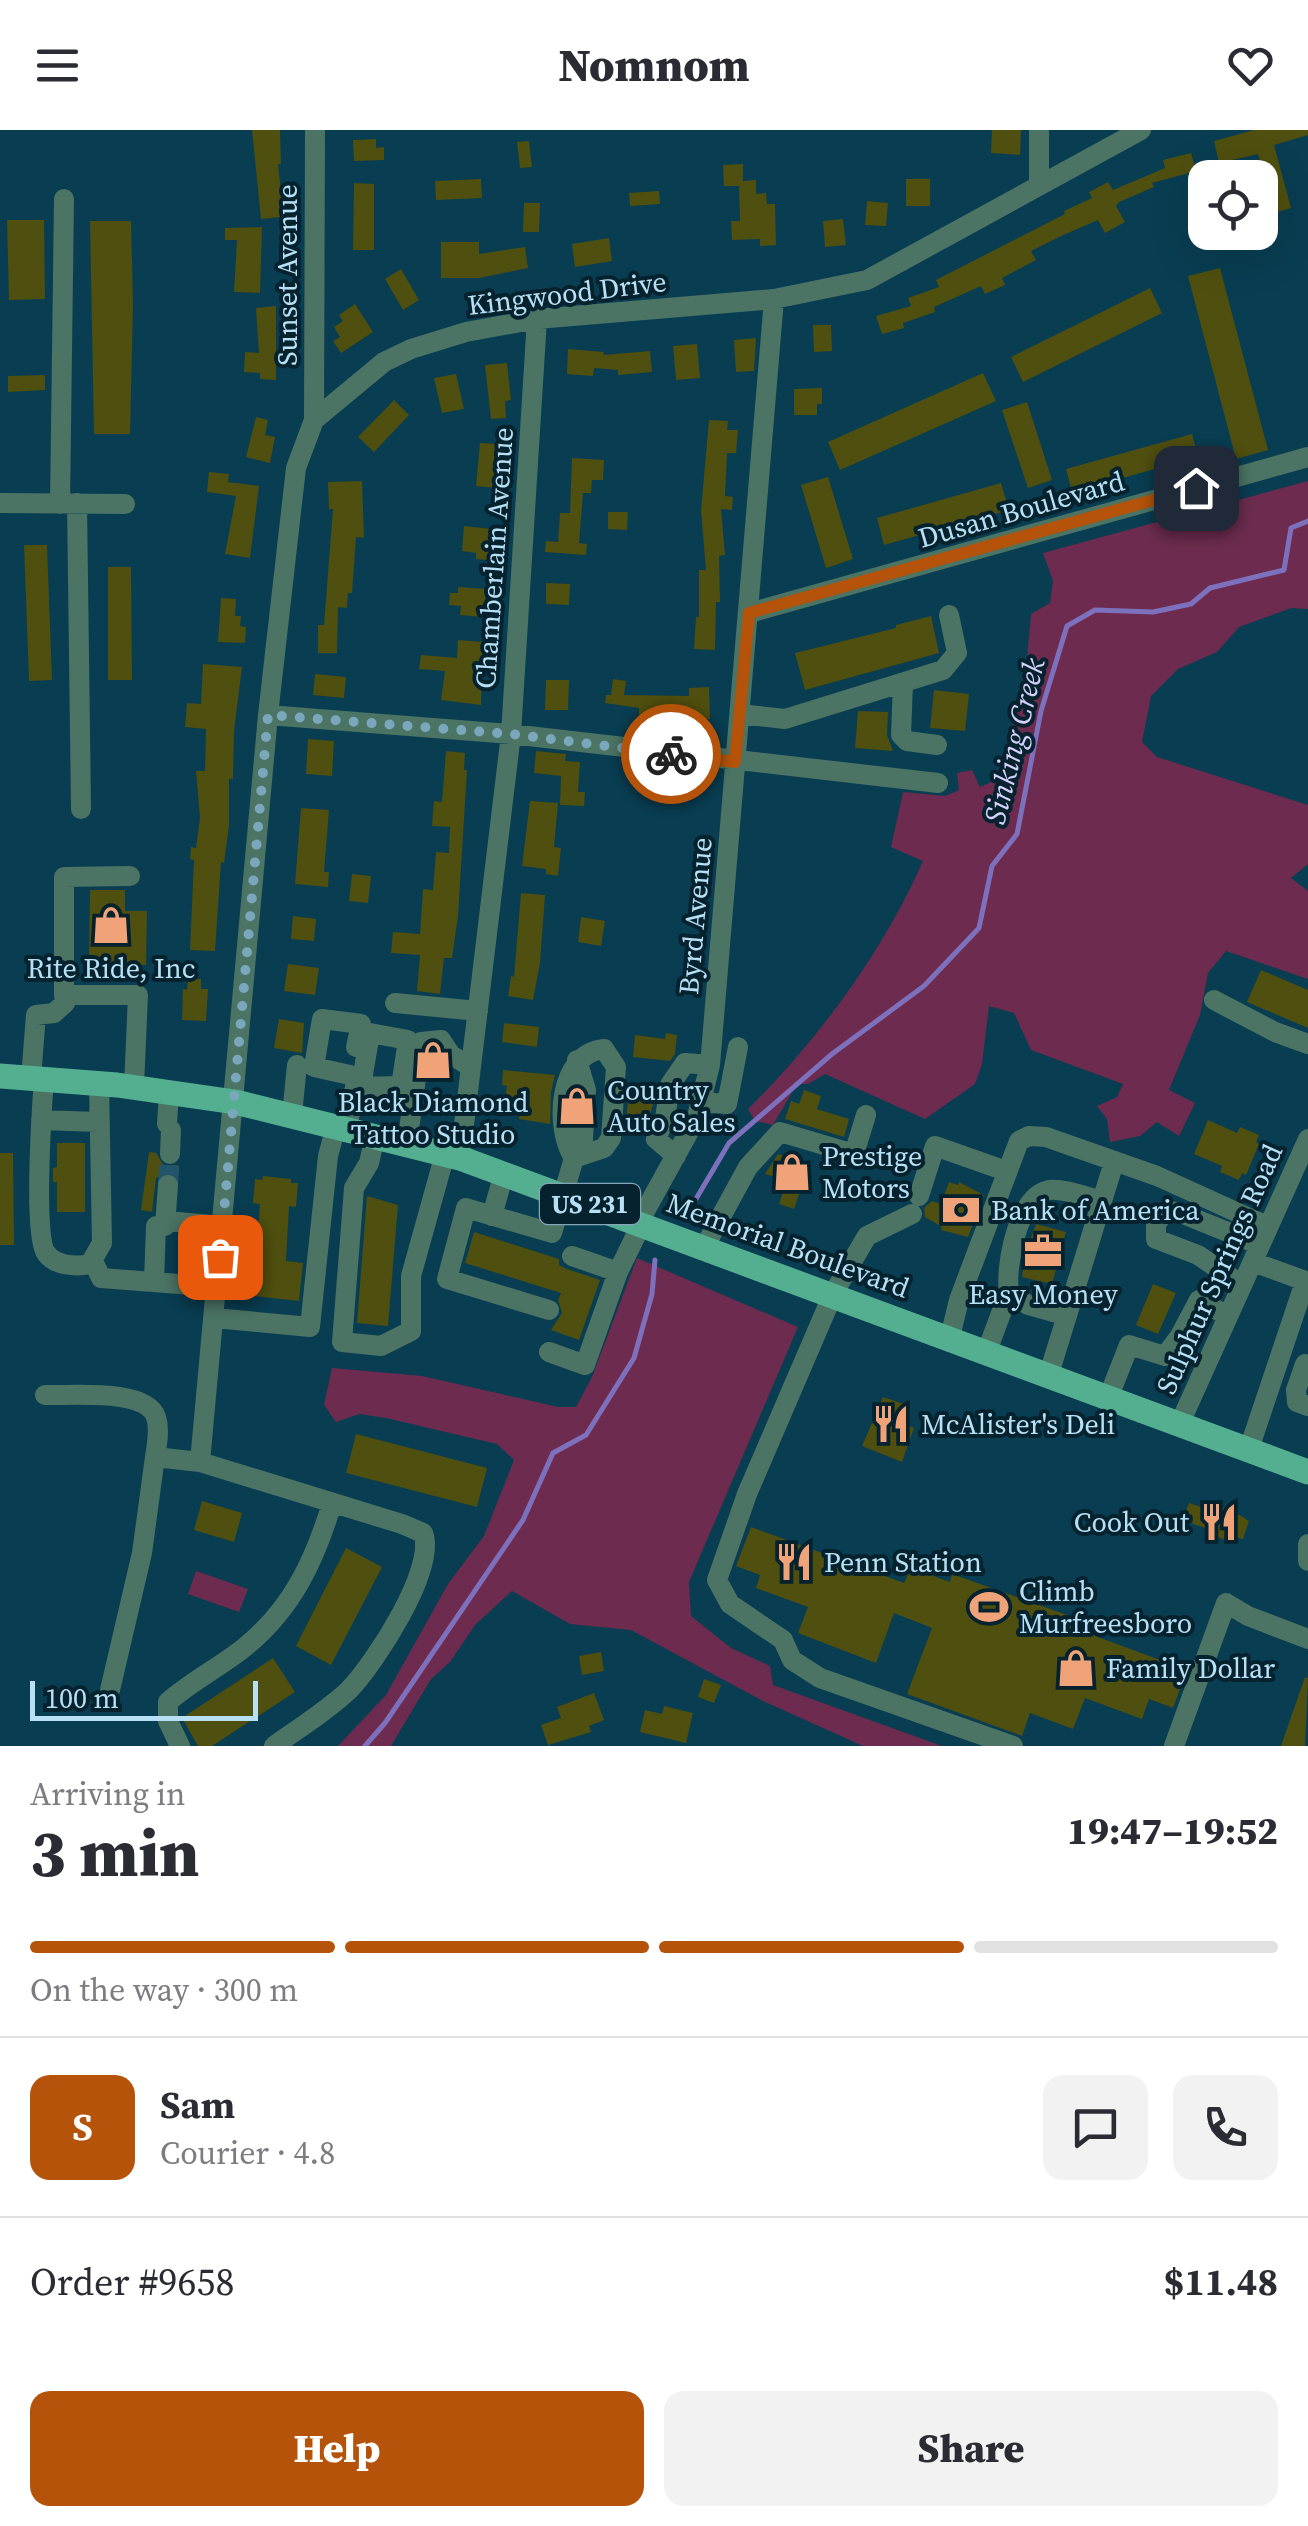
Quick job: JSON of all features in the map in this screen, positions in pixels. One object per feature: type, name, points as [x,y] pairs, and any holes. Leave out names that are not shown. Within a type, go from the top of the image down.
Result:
[{"type":"main road","name":"Memorial Boulevard","points":[[0,1076],[99,1083],[235,1102],[452,1156],[640,1222],[1308,1472]]},
{"type":"street","name":"Sunset Avenue","points":[[314,420],[315,130]]},
{"type":"street","points":[[1039,184],[1040,130]]},
{"type":"street","name":"Kingwood Drive","points":[[200,1462],[268,715],[296,468],[314,420],[384,362],[466,332],[537,319],[774,299],[866,280],[1141,130]]},
{"type":"street","points":[[64,199],[80,809]]},
{"type":"street","name":"Byrd Avenue","points":[[548,1352],[585,1365],[640,1222],[698,1117],[710,1065],[774,299]]},
{"type":"street","name":"Chamberlain Avenue","points":[[375,1136],[369,1163],[354,1188],[342,1342],[381,1346],[411,1331],[411,1276],[452,1156],[471,1066],[511,734],[537,319]]},
{"type":"street","name":"Dusan Boulevard","points":[[749,613],[1308,457]]},
{"type":"street","points":[[0,503],[124,504]]},
{"type":"street","points":[[740,714],[785,719],[943,670],[957,652],[949,615]]},
{"type":"street","points":[[902,682],[902,735],[907,741],[936,745]]},
{"type":"street","points":[[268,715],[511,734],[938,783]]},
{"type":"street","points":[[99,1083],[102,1243],[93,1261],[70,1266],[51,1258],[42,1247],[42,1120],[36,1015],[58,1010],[65,1003],[64,877],[130,876]]},
{"type":"street","points":[[64,995],[138,995],[134,1087]]},
{"type":"street","points":[[1214,1000],[1275,1032],[1308,1044]]},
{"type":"street","points":[[395,1003],[478,1010]]},
{"type":"street","points":[[407,1144],[421,1042],[441,1040],[451,1055],[471,1066]]},
{"type":"street","points":[[701,1102],[727,1104],[738,1047]]},
{"type":"street","points":[[549,1310],[447,1279],[466,1208],[552,1233],[562,1194],[578,1157],[604,1148],[611,1138],[616,1067],[604,1049],[590,1050],[577,1060],[568,1076],[564,1140],[578,1157]]},
{"type":"street","points":[[676,1156],[656,1139],[670,1085],[686,1063],[710,1065]]},
{"type":"street","points":[[292,1116],[297,1065]]},
{"type":"street","points":[[215,1318],[310,1327],[328,1156],[355,1083]]},
{"type":"street","points":[[169,1092],[170,1154]]},
{"type":"street","points":[[705,1246],[748,1166],[780,1132],[854,1154],[866,1115]]},
{"type":"street","points":[[42,1120],[98,1122]]},
{"type":"street","points":[[950,1337],[959,1300],[1019,1141],[1029,1136],[1046,1137],[1157,1176],[1260,1244],[1307,1282],[1249,1449]]},
{"type":"street","name":"Sulphur Springs Road","points":[[1180,1422],[1308,1139]]},
{"type":"street","points":[[1006,1170],[935,1146],[916,1205],[867,1236],[833,1294],[747,1494],[717,1580],[730,1604],[783,1640],[792,1660],[820,1678],[1013,1746]]},
{"type":"street","points":[[1049,1374],[1114,1162]]},
{"type":"street","points":[[492,1216],[504,1174]]},
{"type":"street","points":[[154,1281],[167,1224],[168,1185]]},
{"type":"street","points":[[987,1351],[1009,1292],[1007,1280],[1022,1211],[1044,1191],[1056,1190],[1102,1201]]},
{"type":"street","points":[[1242,1284],[1198,1255],[1156,1239],[1156,1224],[1166,1211],[1178,1212],[1260,1244]]},
{"type":"street","points":[[167,1224],[224,1226]]},
{"type":"street","points":[[572,1256],[618,1272]]},
{"type":"street","points":[[93,1261],[100,1278],[218,1288]]},
{"type":"street","points":[[1009,1292],[1028,1304],[1067,1316]]},
{"type":"street","points":[[1110,1396],[1129,1345],[1165,1356],[1199,1300],[1228,1316]]},
{"type":"street","points":[[1280,1356],[1307,1364],[1296,1390],[1297,1402],[1308,1406]]},
{"type":"street","points":[[44,1395],[130,1398],[147,1404],[156,1416],[155,1457],[142,1553],[110,1690]]},
{"type":"street","points":[[155,1457],[200,1462],[402,1524],[423,1533],[428,1544],[420,1574],[396,1620],[348,1690],[274,1746]]},
{"type":"street","points":[[180,1746],[168,1721],[168,1702],[244,1648],[284,1611],[320,1544],[332,1502]]},
{"type":"street","points":[[1308,1544],[1308,1560]]},
{"type":"street","points":[[1174,1746],[1226,1604],[1308,1638]]},
{"type":"shaded area","points":[[1308,481],[1308,609],[1291,608],[1239,627],[1217,652],[1178,669],[1151,696],[1142,742],[1157,757],[1308,805],[1308,864],[1291,878],[1308,891],[1308,979],[1226,951],[1208,973],[1200,1015],[1169,1090],[1195,1103],[1179,1136],[1157,1122],[1140,1136],[1110,1142],[1107,1119],[1097,1106],[1117,1097],[1123,1084],[1031,1050],[1014,1013],[989,1006],[982,1064],[975,1084],[925,1119],[825,1074],[808,1084],[797,1084],[773,1125],[755,1121],[748,1109],[799,1054],[847,993],[889,928],[923,861],[891,847],[903,792],[945,796],[959,790],[957,773],[972,770],[980,787],[1000,778],[1027,659],[1031,614],[1050,603],[1053,581],[1043,553]]},
{"type":"shaded area","points":[[637,1258],[798,1327],[689,1582],[691,1616],[731,1648],[770,1666],[773,1685],[942,1746],[863,1746],[763,1701],[631,1630],[570,1624],[512,1591],[475,1625],[450,1662],[431,1679],[391,1746],[338,1746],[386,1695],[448,1584],[484,1536],[514,1460],[497,1444],[386,1418],[359,1414],[336,1422],[324,1405],[332,1368],[422,1376],[558,1407],[576,1407],[592,1377]]},
{"type":"shaded area","points":[[196,1571],[248,1589],[239,1612],[188,1594]]},
{"type":"building","points":[[252,130],[280,130],[280,217],[261,219]]},
{"type":"building","points":[[992,130],[1021,130],[1020,155],[991,153]]},
{"type":"building","points":[[1254,130],[1308,130],[1308,135],[1274,145],[1291,208],[1278,212],[1278,160],[1260,160],[1258,154],[1218,160],[1214,141]]},
{"type":"building","points":[[376,139],[376,148],[384,147],[384,160],[354,161],[353,140]]},
{"type":"building","points":[[529,141],[532,167],[520,168],[517,142]]},
{"type":"building","points":[[1191,153],[1193,160],[1188,160],[1188,173],[1152,183],[1154,187],[1119,202],[1116,206],[1125,222],[1105,233],[1098,220],[1061,236],[1031,251],[1036,260],[1002,278],[1005,285],[985,294],[981,286],[934,307],[935,312],[903,323],[904,328],[882,334],[876,316],[911,306],[908,298],[939,287],[936,280],[1065,214],[1064,211],[1092,198],[1089,192],[1108,182],[1113,190],[1165,168],[1163,160]]},
{"type":"building","points":[[743,164],[743,181],[756,180],[756,194],[766,193],[767,204],[775,204],[776,245],[760,246],[760,239],[732,240],[731,221],[740,221],[739,186],[724,186],[723,165]]},
{"type":"building","points":[[481,179],[482,198],[436,200],[435,181]]},
{"type":"building","points":[[906,179],[930,179],[930,206],[906,206]]},
{"type":"building","points":[[354,183],[374,184],[374,250],[353,250]]},
{"type":"building","points":[[659,191],[660,204],[630,206],[629,193]]},
{"type":"building","points":[[867,201],[888,203],[886,226],[865,225]]},
{"type":"building","points":[[524,203],[540,203],[539,232],[523,232]]},
{"type":"building","points":[[843,219],[846,245],[825,247],[823,221]]},
{"type":"building","points":[[7,220],[44,220],[45,299],[9,300]]},
{"type":"building","points":[[90,221],[131,221],[130,434],[94,434]]},
{"type":"building","points":[[262,227],[260,293],[234,292],[237,240],[225,240],[225,228]]},
{"type":"building","points":[[609,238],[612,261],[575,267],[572,244]]},
{"type":"building","points":[[441,242],[479,242],[479,254],[525,247],[528,268],[479,278],[441,278]]},
{"type":"building","points":[[1220,268],[1268,450],[1236,459],[1188,276]]},
{"type":"building","points":[[401,269],[419,300],[403,310],[385,279]]},
{"type":"building","points":[[1150,288],[1162,313],[1023,382],[1011,357]]},
{"type":"building","points":[[355,304],[373,332],[341,353],[333,341],[340,337],[334,327],[343,321],[339,315]]},
{"type":"building","points":[[276,306],[276,380],[260,379],[260,373],[244,372],[245,352],[259,353],[256,308]]},
{"type":"building","points":[[813,325],[831,325],[832,351],[814,352]]},
{"type":"building","points":[[756,338],[754,371],[736,372],[734,340]]},
{"type":"building","points":[[697,344],[700,378],[676,380],[673,346]]},
{"type":"building","points":[[568,349],[604,352],[603,355],[650,351],[652,372],[618,375],[618,370],[594,368],[593,376],[567,374]]},
{"type":"building","points":[[507,363],[511,400],[505,401],[506,418],[491,419],[485,365]]},
{"type":"building","points":[[983,373],[996,401],[840,470],[828,442]]},
{"type":"building","points":[[456,374],[464,409],[442,413],[434,378]]},
{"type":"building","points":[[45,375],[45,390],[8,392],[8,376]]},
{"type":"building","points":[[822,388],[817,415],[794,415],[794,389]]},
{"type":"building","points":[[394,400],[409,415],[374,452],[358,437]]},
{"type":"building","points":[[1027,402],[1052,480],[1028,488],[1002,410]]},
{"type":"building","points":[[256,417],[268,420],[265,435],[275,437],[270,463],[246,457]]},
{"type":"building","points":[[709,420],[728,421],[727,430],[738,430],[736,453],[727,453],[725,496],[733,497],[732,510],[721,509],[725,555],[719,556],[715,650],[694,649],[699,570],[706,570],[701,510]]},
{"type":"building","points":[[1192,434],[1198,457],[1072,492],[1066,469]]},
{"type":"building","points":[[480,443],[500,444],[496,488],[476,486]]},
{"type":"building","points":[[572,458],[604,460],[603,480],[592,480],[591,493],[583,493],[579,543],[587,544],[586,555],[545,552],[546,541],[558,542],[560,513],[570,513]]},
{"type":"building","points":[[209,472],[229,474],[228,482],[259,486],[250,558],[225,554],[236,496],[207,492]]},
{"type":"building","points":[[828,477],[853,559],[826,568],[801,485]]},
{"type":"building","points":[[362,481],[364,538],[356,537],[352,593],[348,593],[347,608],[338,607],[337,653],[318,653],[318,625],[324,625],[333,509],[329,509],[328,482]]},
{"type":"building","points":[[1001,483],[1009,510],[884,545],[877,518]]},
{"type":"building","points":[[608,512],[628,512],[627,530],[608,529]]},
{"type":"building","points":[[464,526],[492,529],[489,560],[476,559],[476,553],[462,551]]},
{"type":"building","points":[[24,545],[47,545],[52,680],[29,681]]},
{"type":"building","points":[[108,567],[131,567],[132,680],[108,680]]},
{"type":"building","points":[[546,583],[570,584],[569,605],[546,604]]},
{"type":"building","points":[[458,587],[486,589],[484,617],[460,615],[461,606],[449,605],[450,593],[458,593]]},
{"type":"building","points":[[221,598],[236,599],[235,616],[241,616],[240,626],[246,627],[245,643],[218,642]]},
{"type":"building","points":[[931,616],[939,653],[805,690],[795,653]]},
{"type":"building","points":[[458,640],[483,642],[481,705],[441,700],[445,671],[419,669],[421,655],[457,658]]},
{"type":"building","points":[[203,664],[242,667],[215,951],[190,950],[194,860],[190,859],[191,847],[196,848],[200,818],[196,771],[205,771],[206,729],[185,727],[187,703],[201,704]]},
{"type":"building","points":[[315,674],[346,677],[344,698],[313,695]]},
{"type":"building","points":[[613,679],[626,681],[624,695],[689,696],[689,688],[709,687],[710,719],[639,715],[639,708],[605,703],[606,695],[611,695]]},
{"type":"building","points":[[546,680],[569,680],[568,710],[545,710]]},
{"type":"building","points":[[934,690],[969,694],[965,731],[930,728]]},
{"type":"building","points":[[858,711],[888,712],[887,735],[893,751],[855,748]]},
{"type":"building","points":[[308,739],[334,741],[332,776],[306,774]]},
{"type":"building","points":[[446,751],[465,753],[467,770],[458,916],[452,958],[444,958],[440,994],[417,991],[420,955],[391,953],[393,932],[420,934],[423,889],[433,890],[436,852],[449,853],[450,827],[432,826],[434,801],[442,802]]},
{"type":"building","points":[[536,751],[566,754],[565,761],[580,762],[578,792],[585,792],[584,806],[560,805],[561,776],[534,773]]},
{"type":"building","points":[[530,801],[558,803],[554,847],[561,848],[558,876],[546,874],[546,869],[522,866]]},
{"type":"building","points":[[301,808],[329,810],[324,872],[329,872],[328,887],[295,884]]},
{"type":"building","points":[[352,874],[371,876],[368,903],[349,901]]},
{"type":"building","points":[[90,890],[125,890],[125,911],[147,911],[146,965],[95,964],[95,957],[89,957]]},
{"type":"building","points":[[521,893],[545,895],[533,1000],[508,996],[511,976],[514,977]]},
{"type":"building","points":[[293,916],[316,919],[314,941],[291,939]]},
{"type":"building","points":[[581,917],[605,921],[601,946],[578,942]]},
{"type":"building","points":[[288,964],[319,968],[315,995],[284,991]]},
{"type":"building","points":[[1261,970],[1308,990],[1308,1028],[1247,1002]]},
{"type":"building","points":[[188,979],[201,979],[201,989],[208,989],[206,1021],[182,1020],[183,989],[187,990]]},
{"type":"building","points":[[279,1019],[304,1023],[302,1053],[274,1048]]},
{"type":"building","points":[[504,1023],[539,1027],[537,1047],[502,1042]]},
{"type":"building","points":[[666,1033],[677,1035],[675,1054],[670,1061],[633,1057],[635,1035],[665,1039]]},
{"type":"building","points":[[503,1070],[555,1075],[550,1124],[519,1119],[520,1111],[504,1109],[507,1086],[502,1085]]},
{"type":"building","points":[[804,1090],[821,1096],[817,1109],[849,1119],[844,1137],[785,1119],[791,1101],[799,1104]]},
{"type":"building","points":[[628,1099],[654,1101],[647,1124],[626,1122]]},
{"type":"building","points":[[1208,1120],[1237,1133],[1240,1127],[1259,1135],[1246,1175],[1242,1173],[1239,1180],[1220,1172],[1222,1166],[1194,1154]]},
{"type":"building","points":[[57,1143],[85,1143],[85,1212],[57,1212],[53,1168],[57,1167]]},
{"type":"building","points":[[149,1152],[156,1153],[164,1166],[178,1165],[177,1175],[168,1171],[156,1178],[152,1212],[141,1210]]},
{"type":"building","points":[[0,1153],[13,1153],[14,1245],[0,1245]]},
{"type":"building","points":[[778,1154],[809,1164],[794,1209],[779,1204],[787,1180],[765,1174]]},
{"type":"building","points":[[263,1176],[298,1183],[296,1207],[289,1206],[286,1261],[303,1263],[299,1301],[253,1296],[260,1204],[253,1203],[255,1179],[262,1180]]},
{"type":"building","points":[[949,1182],[959,1182],[984,1195],[968,1237],[941,1230],[925,1217],[924,1208],[932,1201],[941,1204]]},
{"type":"building","points":[[367,1196],[398,1205],[388,1326],[357,1323]]},
{"type":"building","name":"Easy Money","points":[[1036,1224],[1066,1232],[1052,1284],[1022,1277],[1024,1257]]},
{"type":"building","points":[[474,1232],[559,1259],[559,1265],[600,1280],[579,1340],[551,1330],[562,1313],[558,1300],[561,1293],[465,1263]]},
{"type":"building","points":[[1153,1284],[1176,1293],[1158,1334],[1136,1325]]},
{"type":"building","points":[[883,1397],[910,1406],[903,1424],[914,1428],[902,1462],[862,1446]]},
{"type":"building","points":[[356,1434],[487,1468],[477,1507],[346,1473]]},
{"type":"building","points":[[202,1501],[242,1513],[234,1542],[194,1530]]},
{"type":"building","points":[[1189,1503],[1217,1512],[1222,1507],[1249,1521],[1243,1539],[1235,1537],[1233,1543],[1182,1520]]},
{"type":"building","points":[[751,1527],[904,1583],[911,1568],[950,1582],[952,1574],[1067,1615],[1063,1624],[1187,1670],[1173,1708],[1149,1699],[1142,1719],[1085,1698],[1073,1729],[1030,1713],[1022,1736],[907,1694],[932,1628],[894,1613],[876,1663],[798,1633],[808,1607],[756,1588],[760,1575],[736,1566]]},
{"type":"building","points":[[346,1548],[382,1567],[331,1665],[296,1646]]},
{"type":"building","points":[[601,1652],[604,1671],[582,1675],[579,1656]]},
{"type":"building","points":[[273,1658],[295,1692],[212,1746],[198,1746],[182,1718]]},
{"type":"building","points":[[1305,1677],[1305,1746],[1281,1746]]},
{"type":"building","points":[[704,1679],[721,1685],[714,1703],[698,1697]]},
{"type":"building","points":[[594,1693],[604,1720],[589,1726],[591,1732],[548,1745],[541,1725],[561,1718],[557,1707]]},
{"type":"building","points":[[664,1706],[693,1713],[686,1743],[640,1732],[645,1710],[662,1714]]},
{"type":"waterway","name":"Sinking Creek","points":[[693,1204],[729,1143],[832,1054],[924,986],[979,928],[992,866],[1017,834],[1041,711],[1067,626],[1095,610],[1153,612],[1191,604],[1210,588],[1284,570],[1291,528],[1308,521]]},
{"type":"waterway","points":[[365,1746],[385,1723],[523,1520],[553,1453],[586,1435],[634,1358],[652,1294],[655,1260]]},
{"type":"tunnel","points":[[168,1185],[170,1154]]},
{"type":"way so far","points":[[220,1257],[268,715],[511,734],[671,754]]},
{"type":"place","name":"Rite Ride, Inc","points":[[111,925]]},
{"type":"place","name":"Black Diamond Tattoo Studio","points":[[433,1060]]},
{"type":"place","name":"Country Auto Sales","points":[[577,1106]]},
{"type":"place","name":"Prestige Motors","points":[[792,1172]]},
{"type":"place","name":"Bank of America","points":[[961,1210]]},
{"type":"place","name":"Easy Money","points":[[1043,1251]]},
{"type":"place","name":"McAlister's Deli","points":[[891,1424]]},
{"type":"place","name":"Cook Out","points":[[1219,1522]]},
{"type":"place","name":"Penn Station","points":[[794,1562]]},
{"type":"place","name":"Climb Murfreesboro","points":[[989,1607]]},
{"type":"place","name":"Family Dollar","points":[[1076,1668]]},
{"type":"route","points":[[671,754],[735,762],[749,613],[1196,488]]}]
